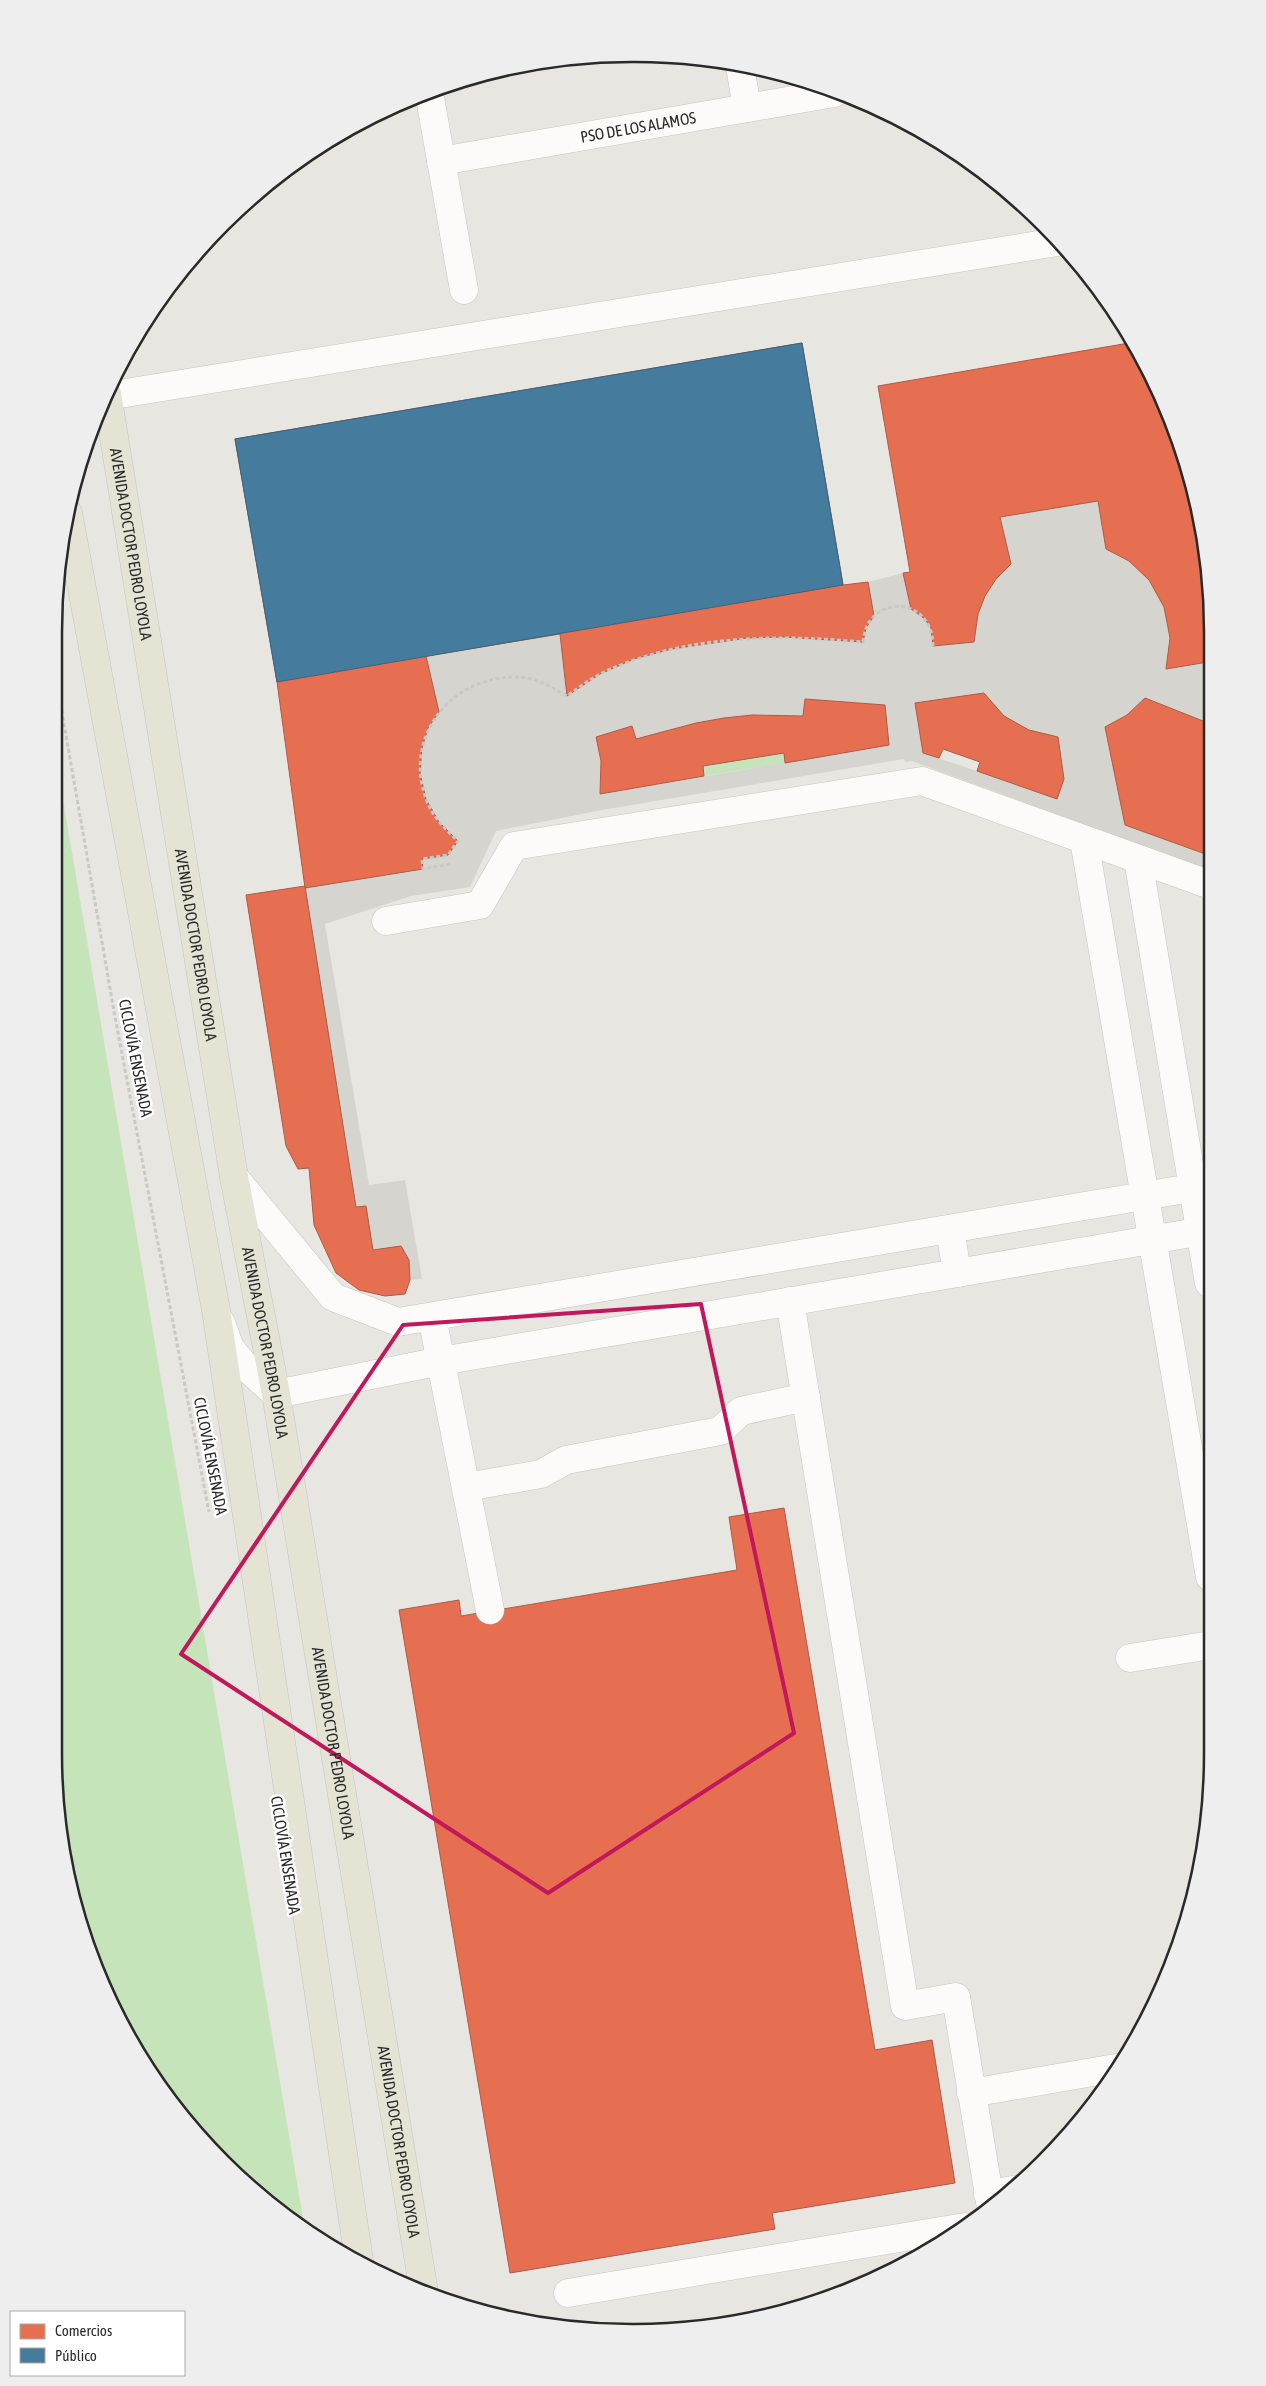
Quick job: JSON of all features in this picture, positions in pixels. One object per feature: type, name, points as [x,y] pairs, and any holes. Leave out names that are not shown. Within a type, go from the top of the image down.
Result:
[{"type":"main road","name":"AVENIDA DOCTOR PEDRO LOYOLA","points":[[109,408],[234,1177],[276,1394],[422,2283]]},
{"type":"main road","points":[[71,532],[216,1310],[358,2252]]},
{"type":"street","points":[[741,73],[747,108]]},
{"type":"street","name":"PSO DE LOS ALAMOS","points":[[441,161],[822,95]]},
{"type":"street","points":[[430,100],[464,290]]},
{"type":"street","points":[[115,394],[1049,243]]},
{"type":"street","points":[[386,921],[480,905],[514,846],[922,781],[1204,883]]},
{"type":"street","points":[[1084,840],[1204,1541]]},
{"type":"street","points":[[1138,859],[1201,1186],[1204,1220]]},
{"type":"street","points":[[234,1177],[334,1297],[398,1322],[644,1282],[1201,1186]]},
{"type":"street","points":[[950,1229],[957,1273]]},
{"type":"street","points":[[216,1310],[230,1348],[245,1366],[276,1394],[441,1361],[1204,1231]]},
{"type":"street","points":[[644,1282],[651,1325]]},
{"type":"street","points":[[790,1301],[905,2006],[956,1997],[971,2093],[997,2192]]},
{"type":"street","points":[[432,1317],[490,1610]]},
{"type":"street","points":[[466,1487],[541,1474],[566,1460],[720,1431],[741,1410],[806,1397]]},
{"type":"street","points":[[1130,1658],[1204,1646]]},
{"type":"street","points":[[971,2093],[1107,2069]]},
{"type":"street","points":[[568,2293],[945,2230]]},
{"type":"path","points":[[450,864],[423,869],[422,859],[448,855],[458,841],[439,822],[426,799],[420,772],[422,748],[428,728],[439,712],[454,696],[472,685],[493,679],[519,677],[544,682],[567,696],[600,674],[634,660],[672,649],[747,638],[822,638],[863,642],[869,622],[882,610],[891,607],[911,609],[925,619],[930,628],[933,646]]},
{"type":"path","name":"CICLOVÍA ENSENADA","points":[[62,712],[115,1017],[210,1513]]},
{"type":"highlighted area","points":[[701,1304],[794,1733],[548,1893],[181,1654],[403,1325]]},
{"type":"green space","points":[[784,753],[785,763],[704,776],[703,766]]},
{"type":"green space","points":[[62,793],[303,2218],[257,2182],[230,2156],[180,2100],[159,2070],[121,2005],[106,1971],[82,1901],[73,1864],[67,1827],[62,1753]]},
{"type":"shaded area","points":[[1098,501],[1106,549],[1129,561],[1149,580],[1164,607],[1170,638],[1166,669],[1204,663],[1204,721],[1145,698],[1127,715],[1105,727],[1125,825],[1204,854],[1204,869],[912,761],[905,762],[904,759],[602,810],[496,831],[470,887],[411,896],[325,924],[369,1185],[405,1180],[422,1279],[410,1280],[409,1260],[401,1246],[373,1250],[366,1206],[356,1207],[305,888],[423,869],[422,859],[448,855],[458,841],[439,822],[426,799],[420,773],[422,748],[428,728],[439,712],[426,656],[560,634],[567,696],[600,674],[634,659],[672,649],[747,638],[783,637],[863,642],[866,628],[874,616],[868,582],[903,573],[911,609],[925,619],[931,628],[933,646],[974,642],[978,614],[985,596],[996,579],[1011,564],[1000,517]],"holes":[[[805,699],[885,705],[889,745],[600,794],[601,761],[596,737],[632,726],[636,739],[696,723],[724,718],[752,715],[803,716]],[[915,703],[1004,716],[1029,730],[1058,737],[1064,779],[1057,798],[923,753]]]},
{"type":"building: Comercios","points":[[802,343],[843,585],[868,582],[874,616],[866,628],[863,642],[783,637],[747,638],[672,649],[634,659],[600,674],[567,696],[560,634],[426,656],[439,712],[428,728],[422,748],[420,773],[426,799],[439,822],[458,841],[448,855],[422,859],[423,869],[305,888],[277,682],[235,439]]},
{"type":"building: Comercios","points":[[1124,344],[1145,381],[1160,415],[1184,485],[1199,559],[1204,663],[1166,669],[1170,638],[1164,607],[1149,580],[1129,561],[1106,549],[1098,501],[1000,517],[1011,564],[996,579],[985,596],[978,614],[974,642],[933,646],[931,628],[925,619],[911,609],[903,573],[910,572],[878,386]]},
{"type":"building: Comercios","points":[[984,693],[1004,716],[1029,730],[1058,737],[1064,779],[1057,799],[977,771],[980,762],[943,749],[939,758],[923,753],[915,703]]},
{"type":"building: Comercios","points":[[1145,698],[1204,721],[1204,854],[1125,825],[1105,727],[1127,715]]},
{"type":"building: Comercios","points":[[805,699],[885,705],[889,745],[785,763],[784,753],[703,766],[704,776],[600,794],[601,761],[596,737],[632,726],[636,739],[696,723],[724,718],[752,715],[803,716]]},
{"type":"building: Comercios","points":[[305,886],[356,1207],[366,1206],[373,1250],[401,1246],[409,1260],[410,1280],[405,1294],[385,1296],[359,1290],[336,1273],[314,1225],[309,1168],[298,1169],[286,1146],[246,895]]},
{"type":"building: Comercios","points":[[784,1508],[875,2050],[932,2040],[955,2183],[772,2213],[775,2229],[510,2273],[399,1610],[459,1600],[461,1616],[737,1570],[729,1517]]},
{"type":"building: Público","points":[[802,343],[843,585],[277,682],[235,439]]}]
